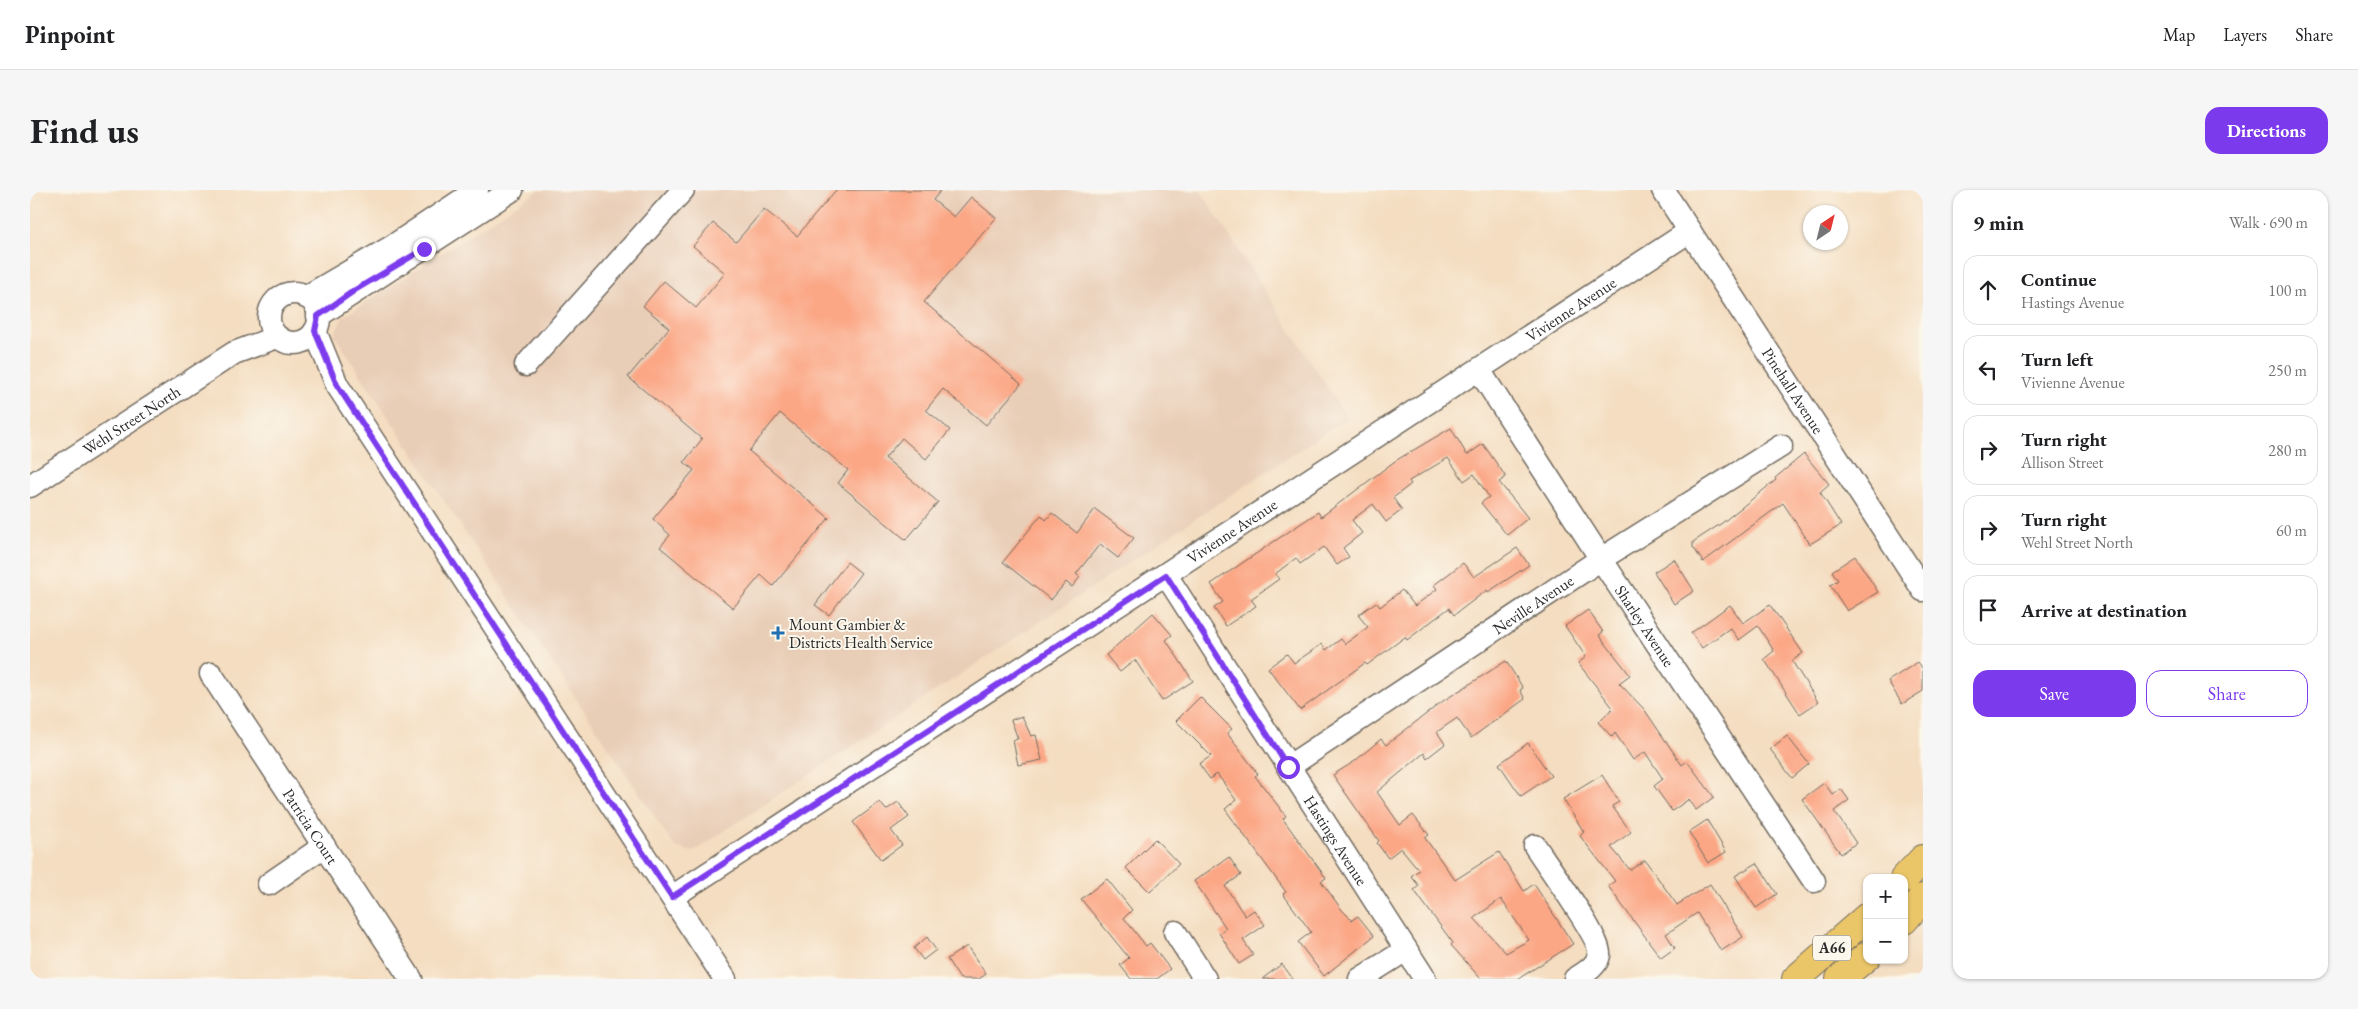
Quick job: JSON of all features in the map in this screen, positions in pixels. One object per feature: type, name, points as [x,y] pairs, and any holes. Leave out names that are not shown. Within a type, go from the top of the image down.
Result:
[{"type":"highway","points":[[1908,875],[1923,859]]},
{"type":"highway","points":[[1905,919],[1923,898]]},
{"type":"highway","name":"A66","points":[[1796,979],[1865,919]]},
{"type":"highway","name":"A66","points":[[1840,979],[1863,959]]},
{"type":"street","points":[[306,296],[393,246],[477,190]]},
{"type":"street","points":[[286,340],[309,338],[316,324],[512,190]]},
{"type":"street","points":[[526,365],[683,190]]},
{"type":"street","name":"Pinehall Avenue","points":[[1663,190],[1923,590]]},
{"type":"street","name":"Vivienne Avenue","points":[[672,897],[1690,231]]},
{"type":"street","points":[[337,385],[272,330],[269,315],[274,303],[280,297],[297,294],[306,296],[314,304],[316,324],[337,385],[725,979]]},
{"type":"street","name":"Wehl Street North","points":[[30,486],[234,353],[269,315]]},
{"type":"street","name":"Wehl Street North","points":[[234,353],[286,340]]},
{"type":"street","name":"Sharley Avenue","points":[[1479,370],[1601,559],[1814,881]]},
{"type":"street","name":"Neville Avenue","points":[[1288,767],[1601,559],[1781,446]]},
{"type":"street","name":"Hastings Avenue","points":[[1166,575],[1425,979]]},
{"type":"street","name":"Patricia Court","points":[[212,674],[411,979]]},
{"type":"street","points":[[269,884],[324,846]]},
{"type":"street","points":[[1535,846],[1589,928],[1598,947],[1600,954],[1592,968],[1575,979]]},
{"type":"street","points":[[1175,932],[1206,979]]},
{"type":"street","points":[[1360,979],[1406,950]]},
{"type":"shaded area","name":"Mount Gambier & Districts Health Service","points":[[539,190],[1200,190],[1347,418],[693,852],[675,847],[334,335],[343,317]]},
{"type":"building","points":[[836,190],[941,190],[933,200],[954,217],[971,197],[996,218],[924,302],[1021,384],[986,425],[943,389],[926,410],[950,430],[926,459],[902,438],[885,458],[938,502],[906,540],[838,483],[848,470],[780,413],[749,451],[829,518],[773,586],[761,575],[733,608],[660,547],[670,535],[653,519],[694,470],[684,462],[702,439],[628,377],[669,328],[643,306],[664,281],[696,308],[725,273],[693,246],[713,223],[736,242],[764,209],[797,236]]},
{"type":"building","points":[[1451,428],[1467,455],[1483,444],[1506,477],[1499,482],[1528,518],[1507,535],[1481,503],[1489,497],[1474,474],[1464,481],[1448,458],[1409,481],[1411,484],[1393,498],[1402,510],[1386,522],[1373,504],[1352,520],[1362,533],[1343,548],[1349,557],[1337,565],[1324,547],[1300,564],[1296,558],[1275,574],[1279,579],[1251,599],[1256,606],[1226,626],[1214,608],[1223,602],[1211,584],[1318,512],[1321,517],[1395,461]]},
{"type":"building","points":[[1804,454],[1829,484],[1820,492],[1841,525],[1810,544],[1783,503],[1703,562],[1693,547],[1693,542],[1722,523],[1776,480],[1775,478]]},
{"type":"building","points":[[1095,509],[1134,538],[1118,558],[1100,544],[1076,574],[1080,577],[1072,587],[1066,582],[1051,600],[1003,562],[1041,515],[1046,520],[1052,513],[1077,533]]},
{"type":"building","points":[[1517,548],[1529,565],[1488,592],[1487,590],[1454,615],[1449,608],[1407,640],[1405,637],[1367,665],[1365,663],[1300,710],[1268,668],[1287,654],[1294,663],[1322,644],[1326,650],[1341,639],[1345,644],[1368,627],[1358,615],[1376,602],[1380,607],[1402,590],[1415,606],[1437,589],[1434,585],[1463,563],[1474,577]]},
{"type":"building","points":[[1855,556],[1878,592],[1847,611],[1830,585],[1838,580],[1832,571]]},
{"type":"building","points":[[1674,559],[1694,591],[1674,604],[1654,572]]},
{"type":"building","points":[[847,562],[861,573],[829,615],[815,605]]},
{"type":"building","points":[[1730,605],[1743,623],[1770,605],[1803,653],[1792,661],[1818,702],[1800,714],[1764,659],[1774,651],[1758,626],[1739,640],[1730,628],[1702,648],[1691,633]]},
{"type":"building","points":[[1588,610],[1603,632],[1599,635],[1630,675],[1619,683],[1644,709],[1682,765],[1687,761],[1714,797],[1696,810],[1689,799],[1672,811],[1654,786],[1663,779],[1645,752],[1633,760],[1615,733],[1612,737],[1598,722],[1613,708],[1578,663],[1586,657],[1565,626]]},
{"type":"building","points":[[1153,613],[1172,635],[1166,640],[1193,681],[1162,701],[1135,660],[1120,672],[1106,655]]},
{"type":"building","points":[[1506,661],[1523,688],[1520,690],[1525,699],[1471,738],[1457,718],[1437,732],[1445,744],[1427,758],[1424,753],[1377,792],[1400,825],[1413,815],[1429,835],[1425,838],[1455,880],[1499,852],[1524,891],[1534,884],[1573,944],[1518,979],[1481,979],[1451,945],[1453,943],[1414,890],[1419,886],[1411,876],[1419,870],[1401,848],[1388,858],[1377,843],[1379,841],[1333,775],[1355,761],[1381,739],[1386,745],[1443,701]],"holes":[[[1501,899],[1529,940],[1506,953],[1474,918]]]},
{"type":"building","points":[[1918,662],[1923,669],[1923,691],[1902,704],[1888,681]]},
{"type":"building","points":[[1200,697],[1232,729],[1227,733],[1258,774],[1255,776],[1286,816],[1283,819],[1326,878],[1321,881],[1342,910],[1352,920],[1358,916],[1374,936],[1324,976],[1298,942],[1311,932],[1283,894],[1286,892],[1225,809],[1236,800],[1217,774],[1210,779],[1199,764],[1211,756],[1176,721]]},
{"type":"building","points":[[1022,716],[1031,736],[1036,735],[1042,760],[1018,765],[1013,740],[1018,739],[1011,720]]},
{"type":"building","points":[[1787,736],[1809,764],[1792,778],[1770,749]]},
{"type":"building","points":[[1528,743],[1551,776],[1521,796],[1499,764]]},
{"type":"building","points":[[1602,775],[1619,802],[1612,806],[1631,832],[1611,847],[1630,870],[1645,860],[1677,905],[1710,884],[1743,937],[1721,951],[1697,913],[1666,934],[1675,948],[1661,958],[1608,886],[1615,881],[1580,836],[1584,832],[1563,799]]},
{"type":"building","points":[[1824,783],[1833,795],[1841,789],[1849,800],[1834,811],[1856,843],[1841,854],[1802,799]]},
{"type":"building","points":[[880,802],[886,810],[898,802],[909,817],[891,830],[902,845],[881,860],[853,822]]},
{"type":"building","points":[[1707,820],[1726,852],[1708,863],[1689,832]]},
{"type":"building","points":[[1155,839],[1179,864],[1150,892],[1126,868]]},
{"type":"building","points":[[1229,857],[1241,875],[1225,886],[1245,916],[1254,910],[1265,925],[1243,940],[1253,955],[1239,964],[1219,933],[1226,928],[1194,881]]},
{"type":"building","points":[[1757,863],[1777,894],[1756,908],[1735,876]]},
{"type":"building","points":[[1107,879],[1132,910],[1124,918],[1146,946],[1150,943],[1170,969],[1157,979],[1131,979],[1120,965],[1129,958],[1081,899]]},
{"type":"building","points":[[927,937],[936,950],[923,960],[914,948]]},
{"type":"building","points":[[967,946],[986,974],[979,979],[960,979],[947,959]]},
{"type":"building","points":[[1282,964],[1293,979],[1262,979]]},
{"type":"place","name":"Mount Gambier & Districts Health Service","points":[[778,633]]},
{"type":"route","points":[[424,249],[355,290],[318,316],[318,325],[315,331],[337,385],[672,897],[1166,575],[1288,767]]}]
